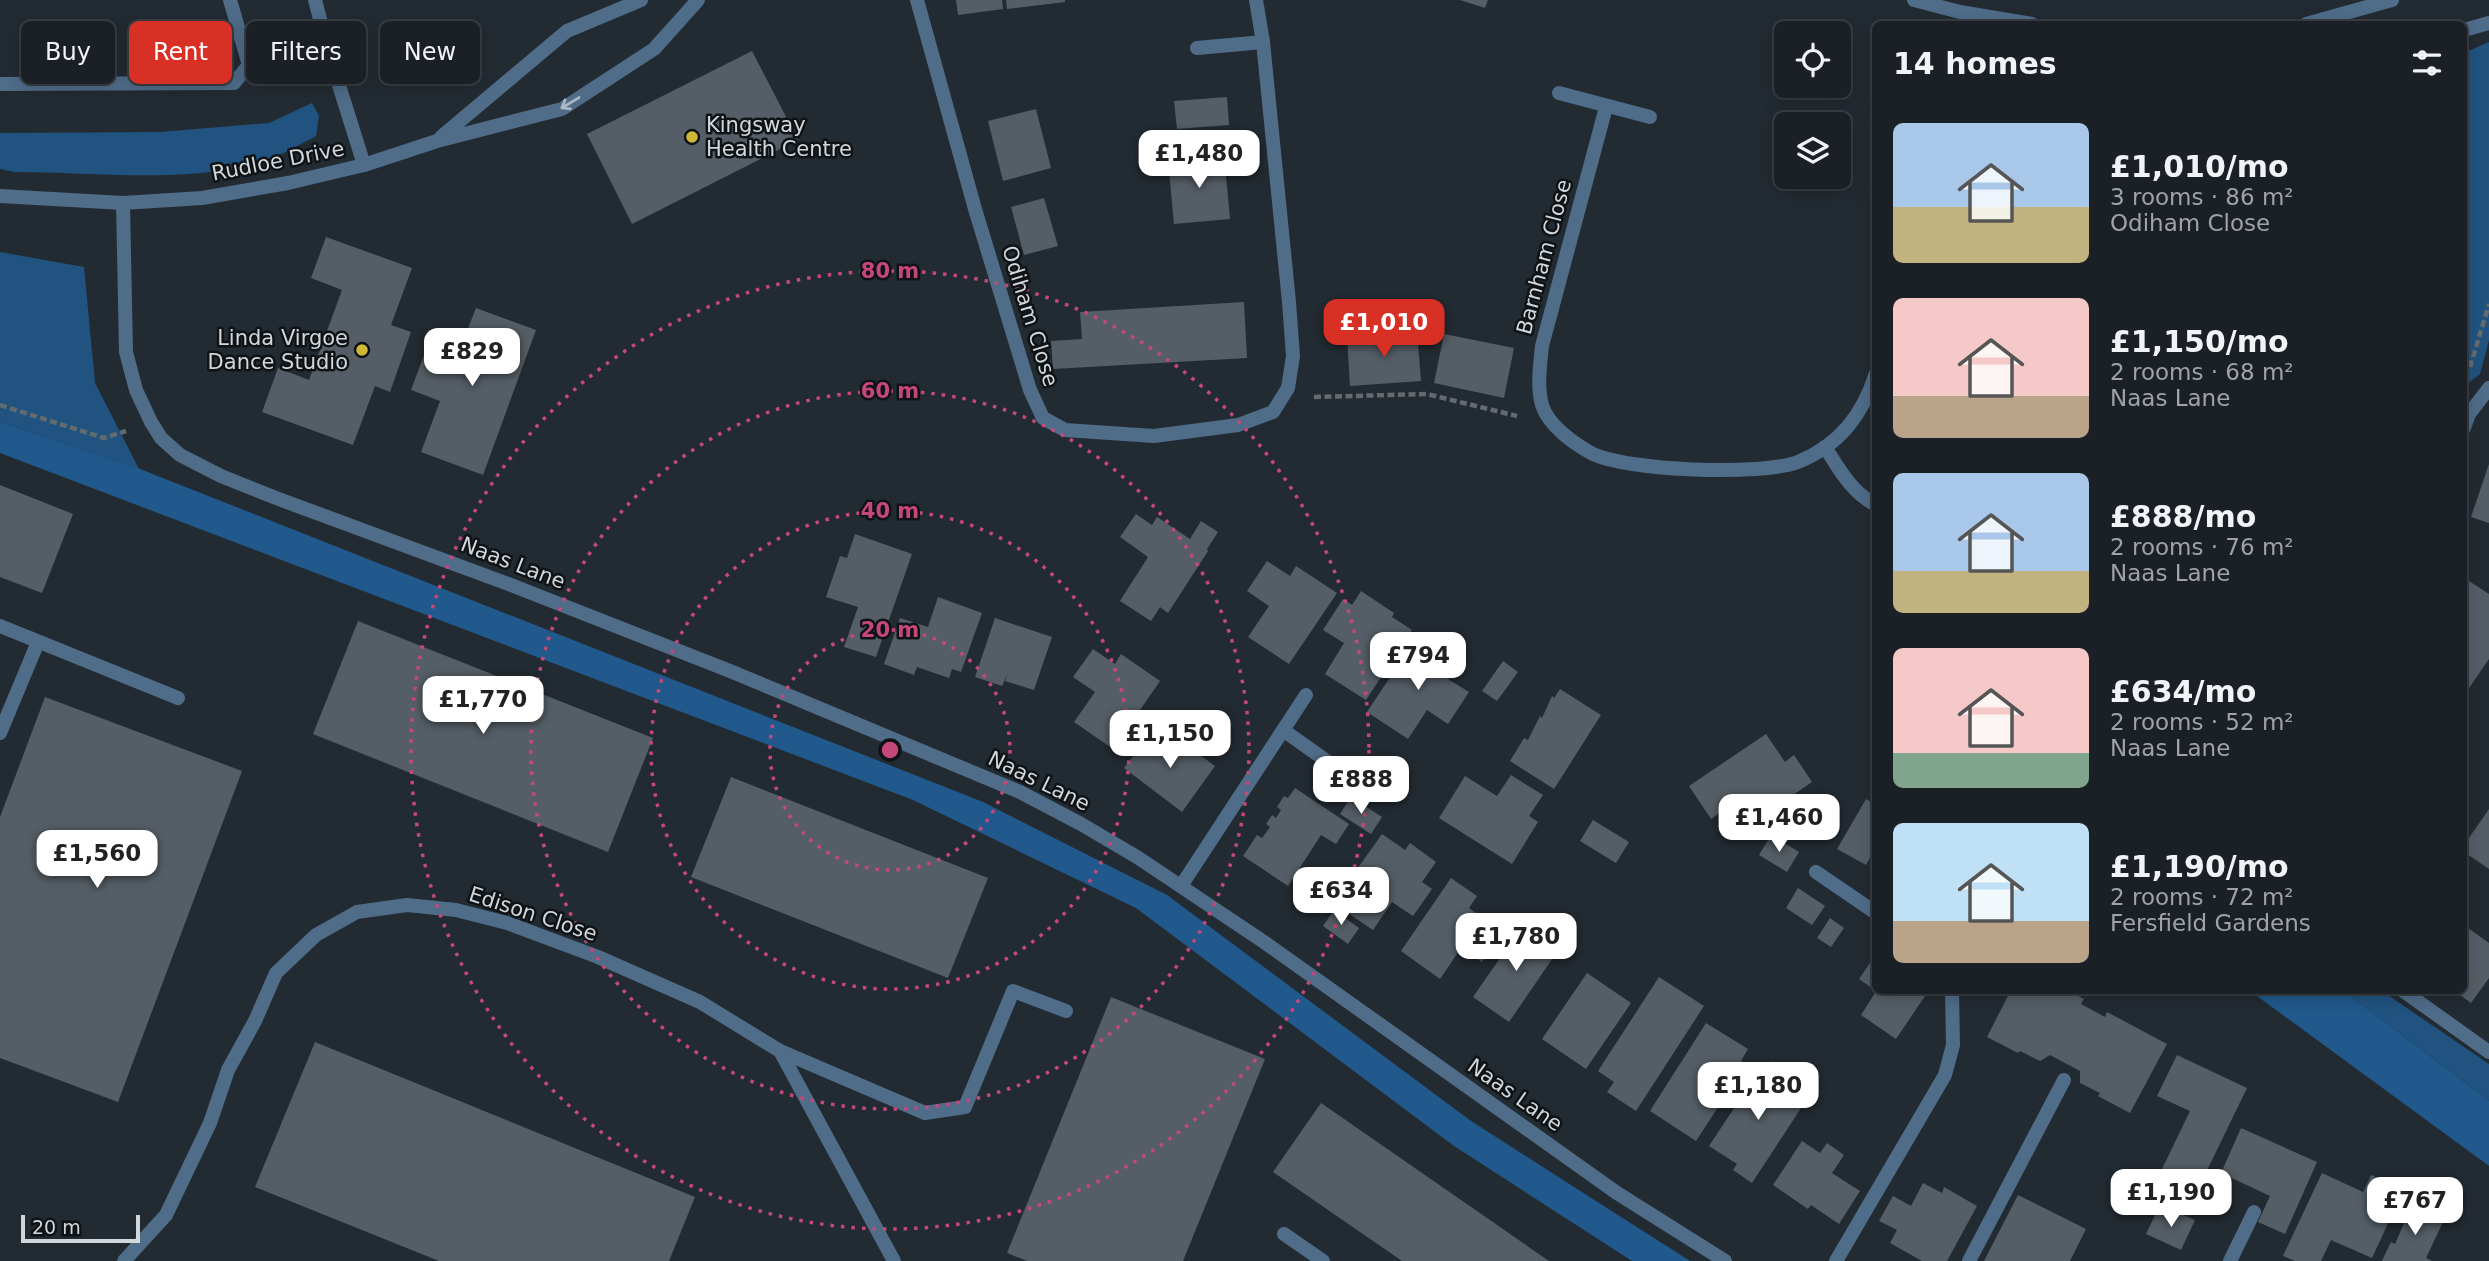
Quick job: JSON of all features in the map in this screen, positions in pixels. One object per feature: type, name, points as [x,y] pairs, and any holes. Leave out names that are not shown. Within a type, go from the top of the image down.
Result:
[{"type":"street","points":[[0,85],[234,83],[249,65],[230,0]]},
{"type":"street","points":[[316,0],[328,50],[364,165]]},
{"type":"street","name":"Rudloe Drive","points":[[437,141],[567,31],[642,0]]},
{"type":"street","name":"Rudloe Drive","points":[[123,203],[202,198],[288,183],[364,165],[437,141],[562,109],[654,49],[698,0]]},
{"type":"street","name":"Odiham Close","points":[[917,0],[975,209],[1030,390],[1043,418],[1066,430],[1154,436],[1238,425],[1273,412],[1282,398]]},
{"type":"street","points":[[1256,0],[1263,42],[1293,356],[1288,388],[1282,398]]},
{"type":"street","points":[[1914,0],[1959,18],[1996,21]]},
{"type":"street","points":[[2317,21],[2392,0]]},
{"type":"street","points":[[2467,29],[2489,23]]},
{"type":"street","points":[[1197,48],[1263,42]]},
{"type":"street","points":[[1559,93],[1650,117]]},
{"type":"street","name":"Barnham Close","points":[[1606,107],[1542,346],[1542,406],[1555,425],[1592,453],[1617,461],[1684,469],[1750,471],[1797,462],[1825,447],[1854,421],[1872,384]]},
{"type":"street","points":[[0,196],[123,203]]},
{"type":"street","name":"Naas Lane","points":[[123,203],[126,352],[136,390],[151,422],[161,438],[180,455],[221,476],[730,671],[1020,792],[1081,824],[1181,886],[1617,1193],[1725,1261]]},
{"type":"street","points":[[2467,420],[2489,388]]},
{"type":"street","points":[[1825,447],[1845,479],[1872,503]]},
{"type":"street","points":[[0,626],[178,698]]},
{"type":"street","points":[[0,733],[38,642]]},
{"type":"street","points":[[1181,886],[1306,695]]},
{"type":"street","points":[[1283,730],[1328,762]]},
{"type":"street","points":[[1816,872],[1872,910]]},
{"type":"street","name":"Edison Close","points":[[124,1261],[166,1215],[211,1123],[228,1070],[255,1021],[276,973],[316,935],[357,912],[407,905],[456,909],[507,923],[598,957],[700,1002],[779,1051],[894,1261]]},
{"type":"street","points":[[779,1051],[925,1113],[965,1107],[1013,991],[1066,1011]]},
{"type":"street","points":[[1836,1261],[1945,1075],[1953,1045],[1952,994]]},
{"type":"street","points":[[2408,994],[2489,1052]]},
{"type":"street","points":[[1969,1261],[2064,1080]]},
{"type":"street","points":[[2230,1261],[2254,1212]]},
{"type":"street","points":[[1284,1234],[1323,1261]]},
{"type":"path","points":[[2467,375],[2489,304]]},
{"type":"path","points":[[1282,398],[1427,394],[1555,425]]},
{"type":"path","points":[[0,405],[104,438],[151,422]]},
{"type":"shaded area","points":[[2489,42],[2489,340],[2480,374],[2467,384],[2467,52]]},
{"type":"shaded area","points":[[312,103],[319,116],[316,136],[277,156],[252,165],[193,174],[163,175],[14,172],[0,169],[0,133],[159,132],[269,123]]},
{"type":"shaded area","points":[[0,252],[84,267],[95,383],[139,469],[0,422]]},
{"type":"shaded area","points":[[0,422],[140,469],[983,802],[1167,895],[1471,1121],[1690,1261],[1632,1261],[1454,1146],[1136,908],[913,800],[0,453]]},
{"type":"shaded area","points":[[2254,994],[2348,994],[2489,1101],[2489,1166]]},
{"type":"shaded area","points":[[2348,994],[2386,994],[2489,1064],[2489,1101]]},
{"type":"building","points":[[956,0],[1002,0],[1003,9],[958,15]]},
{"type":"building","points":[[1006,0],[1065,0],[1065,2],[1007,9]]},
{"type":"building","points":[[1460,0],[1488,0],[1485,8]]},
{"type":"building","name":"Kingsway Health Centre","points":[[752,51],[798,140],[632,224],[587,134]]},
{"type":"building","points":[[1227,97],[1229,125],[1177,129],[1174,101]]},
{"type":"building","points":[[1036,109],[1051,168],[1003,181],[988,121]]},
{"type":"building","points":[[1224,155],[1230,219],[1174,224],[1168,160]]},
{"type":"building","points":[[1044,198],[1058,246],[1024,255],[1011,207]]},
{"type":"building","name":"Linda Virgoe Dance Studio","points":[[326,237],[412,268],[391,325],[411,332],[390,392],[375,386],[353,445],[262,412],[278,368],[309,380],[342,290],[311,278]]},
{"type":"building","points":[[1244,302],[1247,358],[1053,369],[1051,341],[1082,339],[1080,312]]},
{"type":"building","points":[[476,308],[536,330],[483,475],[421,452],[440,401],[411,390],[431,336],[461,346]]},
{"type":"building","points":[[1417,331],[1421,381],[1350,386],[1347,336]]},
{"type":"building","points":[[1444,334],[1514,348],[1504,398],[1434,383]]},
{"type":"building","points":[[2489,464],[2489,523],[2471,517]]},
{"type":"building","points":[[0,485],[73,514],[42,593],[0,577]]},
{"type":"building","points":[[1136,514],[1152,525],[1157,517],[1190,539],[1201,521],[1218,532],[1168,613],[1160,607],[1151,621],[1120,601],[1148,557],[1120,537]]},
{"type":"building","points":[[855,534],[912,554],[876,657],[844,647],[858,607],[826,597],[840,556],[847,558]]},
{"type":"building","points":[[1267,561],[1290,576],[1296,566],[1337,593],[1289,664],[1248,637],[1269,606],[1247,591]]},
{"type":"building","points":[[2469,581],[2489,594],[2489,659],[2467,691]]},
{"type":"building","points":[[1361,591],[1394,613],[1392,617],[1412,630],[1366,700],[1325,674],[1344,643],[1323,630],[1343,599],[1352,605]]},
{"type":"building","points":[[938,597],[982,613],[961,672],[952,669],[949,678],[917,667],[914,675],[884,664],[900,618],[928,627]]},
{"type":"building","points":[[995,618],[1052,637],[1034,690],[1005,681],[1009,671],[1002,686],[975,677]]},
{"type":"building","points":[[358,621],[653,738],[608,852],[313,734]]},
{"type":"building","points":[[1414,641],[1455,669],[1448,679],[1469,692],[1448,724],[1427,710],[1408,739],[1367,712]]},
{"type":"building","points":[[1093,649],[1115,664],[1121,654],[1160,681],[1113,749],[1074,722],[1095,692],[1073,677]]},
{"type":"building","points":[[1503,661],[1518,672],[1497,701],[1482,691]]},
{"type":"building","points":[[1560,689],[1601,715],[1554,789],[1510,761],[1524,738],[1528,740],[1552,696],[1554,698]]},
{"type":"building","points":[[45,697],[242,771],[118,1102],[0,1058],[0,817]]},
{"type":"building","points":[[1151,732],[1175,749],[1181,741],[1215,766],[1182,812],[1124,768]]},
{"type":"building","points":[[1766,734],[1785,762],[1794,755],[1812,782],[1752,823],[1737,801],[1711,819],[1689,786]]},
{"type":"building","points":[[1511,775],[1543,795],[1529,816],[1538,822],[1512,864],[1439,818],[1465,776],[1497,796]]},
{"type":"building","points":[[731,777],[988,878],[948,978],[691,877]]},
{"type":"building","points":[[1295,788],[1349,824],[1336,844],[1321,835],[1288,886],[1243,856],[1257,835],[1262,838],[1270,827],[1266,824],[1272,815],[1276,818],[1281,810],[1277,807],[1284,796],[1288,798]]},
{"type":"building","points":[[1351,797],[1382,817],[1371,834],[1340,814]]},
{"type":"building","points":[[1866,799],[1871,802],[1872,800],[1872,857],[1866,865],[1837,849]]},
{"type":"building","points":[[1815,801],[1827,808],[1814,831],[1802,824]]},
{"type":"building","points":[[2489,809],[2489,869],[2467,854],[2467,841]]},
{"type":"building","points":[[1593,820],[1629,842],[1616,863],[1580,841]]},
{"type":"building","points":[[1382,834],[1405,850],[1410,843],[1436,862],[1422,882],[1432,889],[1413,916],[1392,902],[1373,930],[1333,903]]},
{"type":"building","points":[[1771,835],[1799,852],[1787,872],[1759,855]]},
{"type":"building","points":[[1451,878],[1477,896],[1469,908],[1503,932],[1482,962],[1461,948],[1440,979],[1401,951]]},
{"type":"building","points":[[1798,888],[1825,906],[1812,925],[1786,908]]},
{"type":"building","points":[[1334,910],[1359,928],[1348,944],[1323,926]]},
{"type":"building","points":[[1830,918],[1844,928],[1831,947],[1817,938]]},
{"type":"building","points":[[1523,925],[1559,949],[1509,1022],[1473,997]]},
{"type":"building","points":[[2467,927],[2489,943],[2489,978],[2471,1003],[2459,994],[2467,994]]},
{"type":"building","points":[[1872,960],[1872,988],[1859,979]]},
{"type":"building","points":[[1587,973],[1631,1003],[1586,1069],[1542,1039]]},
{"type":"building","points":[[1659,977],[1704,1006],[1636,1111],[1607,1092],[1614,1082],[1598,1071]]},
{"type":"building","points":[[1874,994],[1926,994],[1896,1039],[1861,1015]]},
{"type":"building","points":[[2009,994],[2075,994],[2084,999],[2081,1004],[2105,1017],[2107,1012],[2167,1044],[2130,1113],[2080,1083],[2080,1071],[2050,1055],[2040,1061],[1987,1037]]},
{"type":"building","points":[[1111,997],[1265,1059],[1183,1261],[1027,1261],[1007,1253]]},
{"type":"building","points":[[1706,1023],[1748,1049],[1741,1061],[1746,1063],[1738,1077],[1733,1074],[1721,1092],[1726,1095],[1696,1141],[1650,1111]]},
{"type":"building","points":[[315,1042],[695,1197],[669,1261],[439,1261],[255,1187]]},
{"type":"building","points":[[2177,1055],[2247,1088],[2199,1187],[2162,1169],[2190,1111],[2157,1096]]},
{"type":"building","points":[[1771,1061],[1793,1076],[1783,1092],[1803,1105],[1752,1183],[1733,1170],[1737,1164],[1709,1146],[1756,1075],[1760,1077]]},
{"type":"building","points":[[1321,1103],[1549,1261],[1402,1261],[1273,1172]]},
{"type":"building","points":[[2241,1128],[2317,1162],[2285,1234],[2258,1222],[2270,1196],[2221,1173]]},
{"type":"building","points":[[1802,1141],[1820,1153],[1827,1143],[1844,1155],[1832,1173],[1860,1191],[1839,1224],[1811,1205],[1808,1209],[1773,1185]]},
{"type":"building","points":[[2322,1173],[2363,1192],[2371,1175],[2404,1189],[2372,1258],[2331,1240],[2321,1261],[2295,1261],[2283,1256]]},
{"type":"building","points":[[1923,1183],[1942,1193],[1944,1187],[1977,1206],[1947,1261],[1922,1261],[1890,1243],[1897,1230],[1879,1221],[1893,1196],[1911,1206]]},
{"type":"building","points":[[2018,1195],[2086,1229],[2070,1261],[1984,1261]]},
{"type":"building","points":[[2412,1205],[2444,1220],[2426,1258],[2432,1261],[2382,1261],[2391,1242],[2395,1244]]},
{"type":"building","points":[[2157,1211],[2171,1217],[2174,1211],[2195,1220],[2181,1250],[2146,1234]]},
{"type":"place","name":"Kingsway Health Centre","points":[[692,137]]},
{"type":"place","name":"Linda Virgoe Dance Studio","points":[[362,350]]}]
